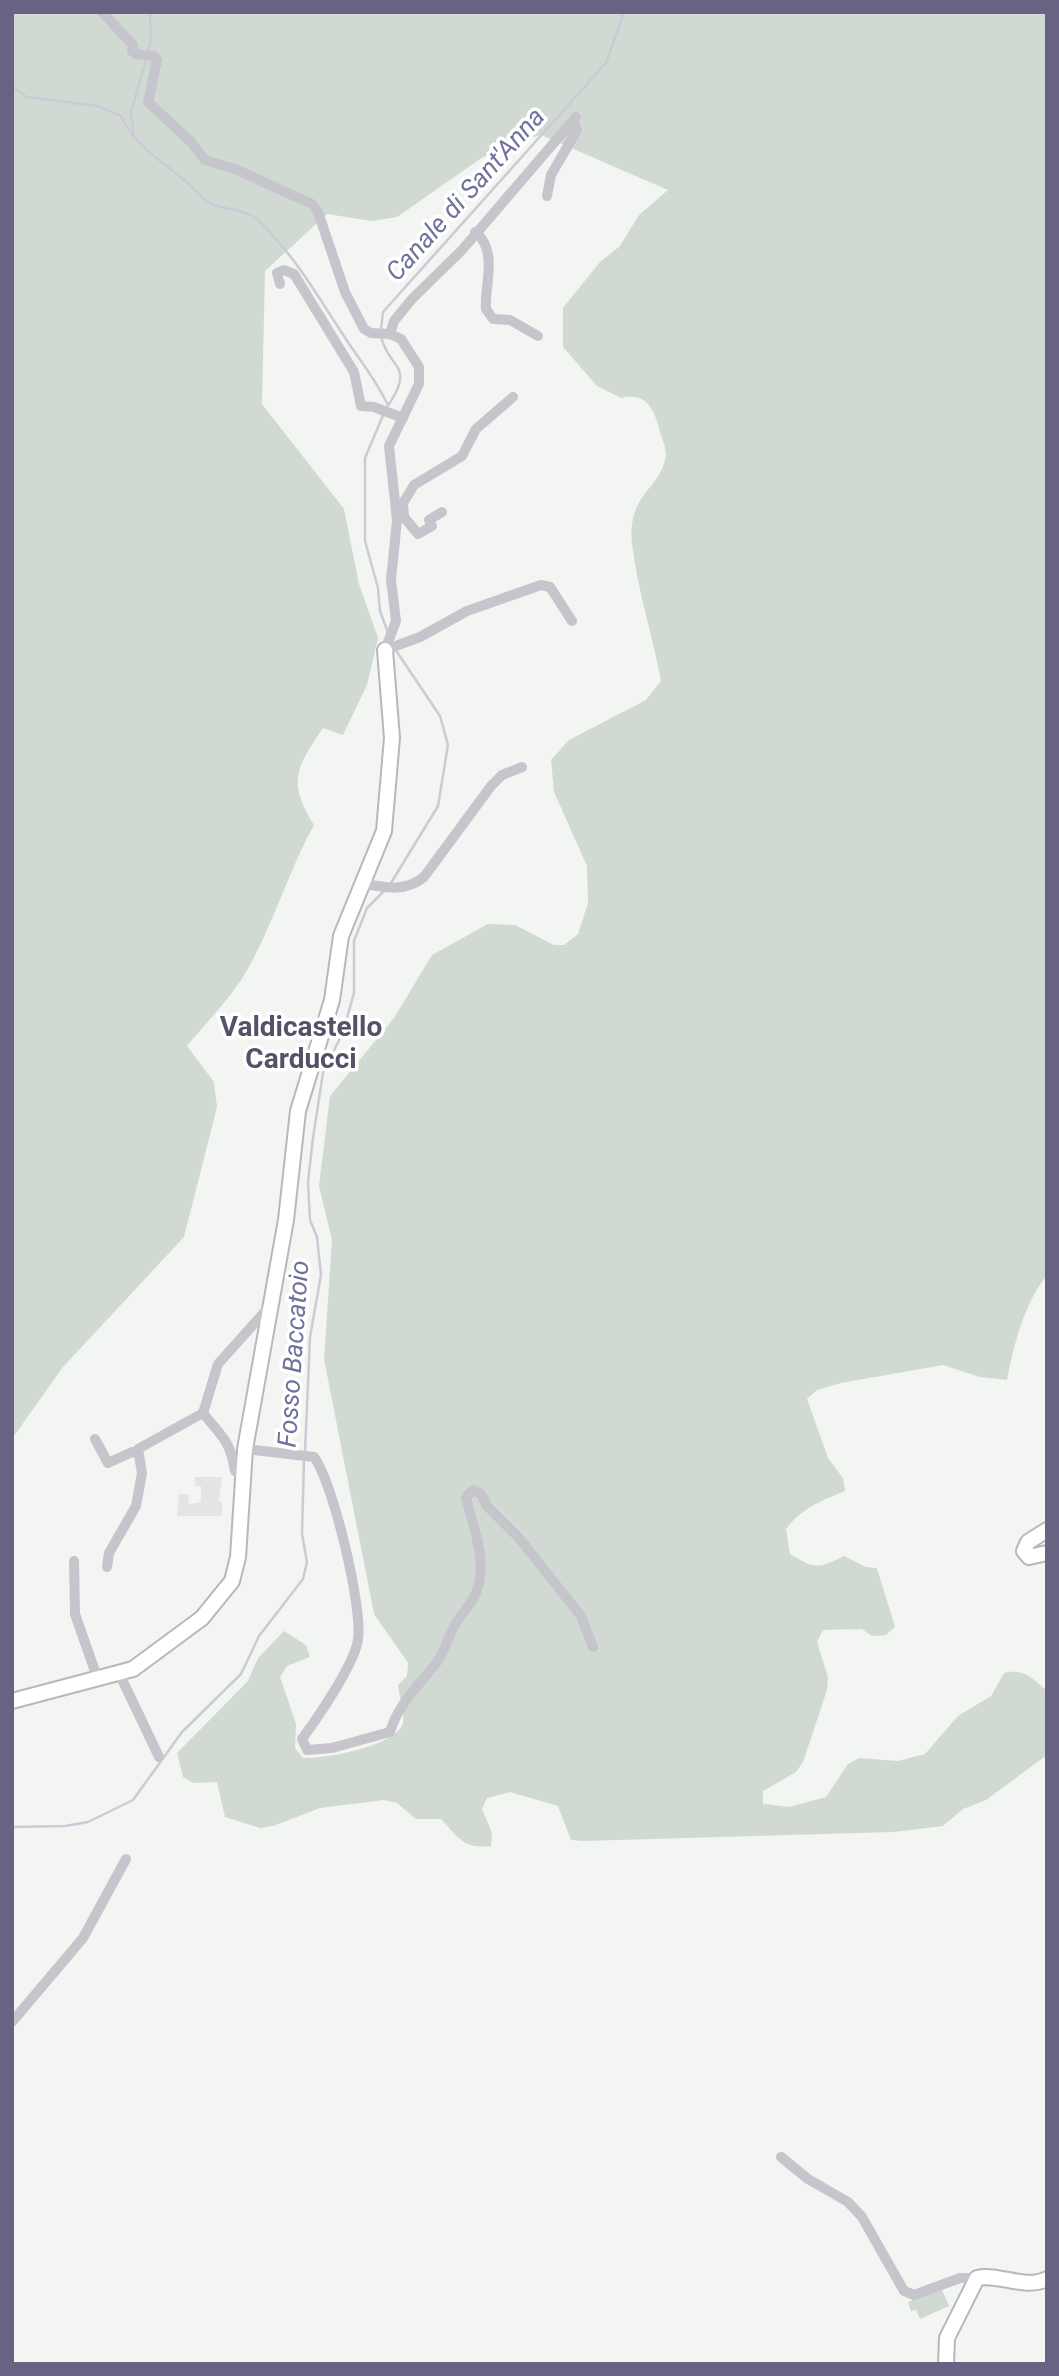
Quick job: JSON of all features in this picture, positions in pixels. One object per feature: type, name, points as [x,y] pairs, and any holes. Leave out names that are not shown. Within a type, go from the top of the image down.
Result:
[{"type":"street","points":[[102,12],[133,45],[132,51],[135,54],[154,56],[157,60],[148,102],[191,142],[205,160],[234,169],[312,204],[318,212],[349,301],[364,330],[401,339],[419,367],[419,384],[400,417],[389,446],[400,518],[418,534],[432,526],[429,520],[442,512]]},
{"type":"street","points":[[385,334],[575,120],[577,130],[551,175],[547,196]]},
{"type":"street","points":[[475,232],[482,237],[487,254],[489,284],[486,309],[493,319],[510,320],[538,336]]},
{"type":"street","points":[[280,284],[277,273],[284,270],[294,274],[354,372],[361,405],[400,417]]},
{"type":"street","points":[[12,1700],[133,1669],[179,1637],[227,1590],[232,1581],[238,1557],[246,1449],[286,1220],[298,1111],[332,1000],[341,936],[372,886],[384,831],[390,792],[392,709],[383,657],[397,621],[391,580],[403,503],[414,485],[462,456],[476,429],[513,397]]},
{"type":"street","points":[[385,650],[467,611],[541,585],[550,587],[572,621]]},
{"type":"street","points":[[372,886],[399,889],[413,886],[424,877],[491,786],[502,775],[522,767]]},
{"type":"street","points":[[107,1567],[109,1553],[136,1506],[142,1473],[137,1453],[141,1447],[203,1413],[218,1364],[269,1308]]},
{"type":"street","points":[[203,1413],[228,1441],[233,1452],[235,1471],[243,1474]]},
{"type":"street","points":[[95,1439],[108,1463],[132,1452],[137,1453]]},
{"type":"street","points":[[246,1449],[304,1454],[319,1464],[340,1525],[349,1566],[358,1641],[324,1711],[302,1739],[307,1750],[332,1748],[390,1732],[396,1713],[438,1660],[456,1624],[475,1595],[480,1579],[478,1539],[467,1497],[473,1490],[481,1494],[487,1506],[519,1538],[581,1616],[593,1647]]},
{"type":"street","points":[[1047,1530],[1028,1542],[1024,1551],[1029,1557],[1047,1553]]},
{"type":"street","points":[[74,1561],[75,1614],[97,1677]]},
{"type":"street","points":[[119,1673],[159,1757]]},
{"type":"street","points":[[12,2022],[83,1938],[126,1860]]},
{"type":"street","points":[[781,2157],[808,2179],[848,2202],[871,2230],[904,2291],[914,2295],[960,2277],[989,2276],[1038,2284],[1047,2279]]},
{"type":"street","points":[[946,2364],[947,2338],[977,2278]]},
{"type":"shaded area","points":[[12,12],[1047,12],[1047,1275],[1026,1311],[1007,1380],[980,1377],[943,1365],[841,1383],[817,1390],[807,1399],[828,1458],[843,1478],[845,1491],[813,1506],[792,1522],[786,1529],[790,1554],[817,1566],[844,1556],[866,1567],[877,1568],[895,1627],[886,1635],[872,1636],[862,1629],[823,1630],[817,1642],[828,1677],[827,1690],[803,1762],[796,1772],[763,1791],[763,1804],[789,1807],[826,1797],[848,1764],[859,1758],[898,1761],[925,1754],[958,1716],[991,1696],[1004,1673],[1017,1672],[1027,1675],[1047,1691],[1047,1755],[986,1800],[963,1809],[943,1826],[894,1832],[583,1841],[571,1840],[558,1806],[510,1792],[487,1798],[482,1809],[492,1833],[491,1846],[474,1846],[457,1837],[441,1819],[416,1819],[397,1803],[384,1800],[320,1808],[273,1826],[260,1828],[225,1817],[217,1782],[194,1783],[183,1777],[177,1753],[248,1681],[258,1658],[284,1631],[306,1645],[310,1657],[287,1666],[280,1677],[296,1724],[295,1748],[303,1758],[359,1750],[388,1738],[398,1731],[403,1723],[398,1685],[407,1676],[408,1663],[374,1614],[324,1359],[332,1240],[319,1186],[330,1096],[394,1018],[432,955],[488,924],[515,925],[554,945],[564,945],[578,934],[588,903],[587,866],[554,792],[551,760],[569,740],[646,700],[661,681],[638,578],[632,526],[639,502],[658,476],[666,455],[656,419],[649,405],[638,398],[621,398],[597,386],[563,347],[563,308],[600,262],[620,246],[639,215],[668,190],[541,135],[509,144],[480,159],[397,217],[372,221],[327,214],[265,271],[262,404],[344,509],[359,584],[378,638],[367,685],[343,735],[323,728],[301,765],[298,775],[300,797],[314,825],[262,942],[235,989],[187,1046],[214,1082],[217,1107],[184,1237],[63,1367],[12,1439]]},
{"type":"shaded area","points":[[195,1477],[222,1477],[219,1501],[222,1502],[222,1516],[177,1516],[179,1494],[188,1494],[189,1504],[201,1502],[201,1486],[195,1486]]},
{"type":"shaded area","points":[[941,2288],[949,2306],[920,2319],[916,2310],[911,2311],[908,2302]]},
{"type":"waterway","points":[[148,53],[151,40],[150,12]]},
{"type":"waterway","name":"Canale di Sant'Anna","points":[[381,329],[383,312],[606,63],[624,12]]},
{"type":"waterway","points":[[134,138],[131,112],[146,60]]},
{"type":"waterway","points":[[12,86],[26,97],[97,106],[121,116],[140,144],[204,199],[212,204],[249,214],[260,222],[299,268],[388,405]]},
{"type":"waterway","name":"Canale di Sant'Anna","points":[[381,336],[384,347],[400,374],[396,393],[387,407]]},
{"type":"waterway","name":"Fosso Baccatoio","points":[[384,413],[365,458],[365,541],[378,588],[380,611],[388,633]]},
{"type":"waterway","name":"Fosso Baccatoio","points":[[391,883],[438,806],[448,745],[440,716],[395,649]]},
{"type":"waterway","name":"Fosso Baccatoio","points":[[305,1452],[310,1337],[321,1275],[317,1237],[310,1220],[308,1182],[313,1138],[323,1073],[343,1032],[354,993],[354,941],[367,908],[384,891]]},
{"type":"waterway","name":"Fosso Baccatoio","points":[[12,1827],[65,1826],[88,1822],[133,1800],[182,1732],[241,1674],[259,1636],[303,1579],[307,1562],[302,1534],[304,1458]]},
{"type":"district","name":"Valdicastello Carducci","points":[[301,1042]]}]
